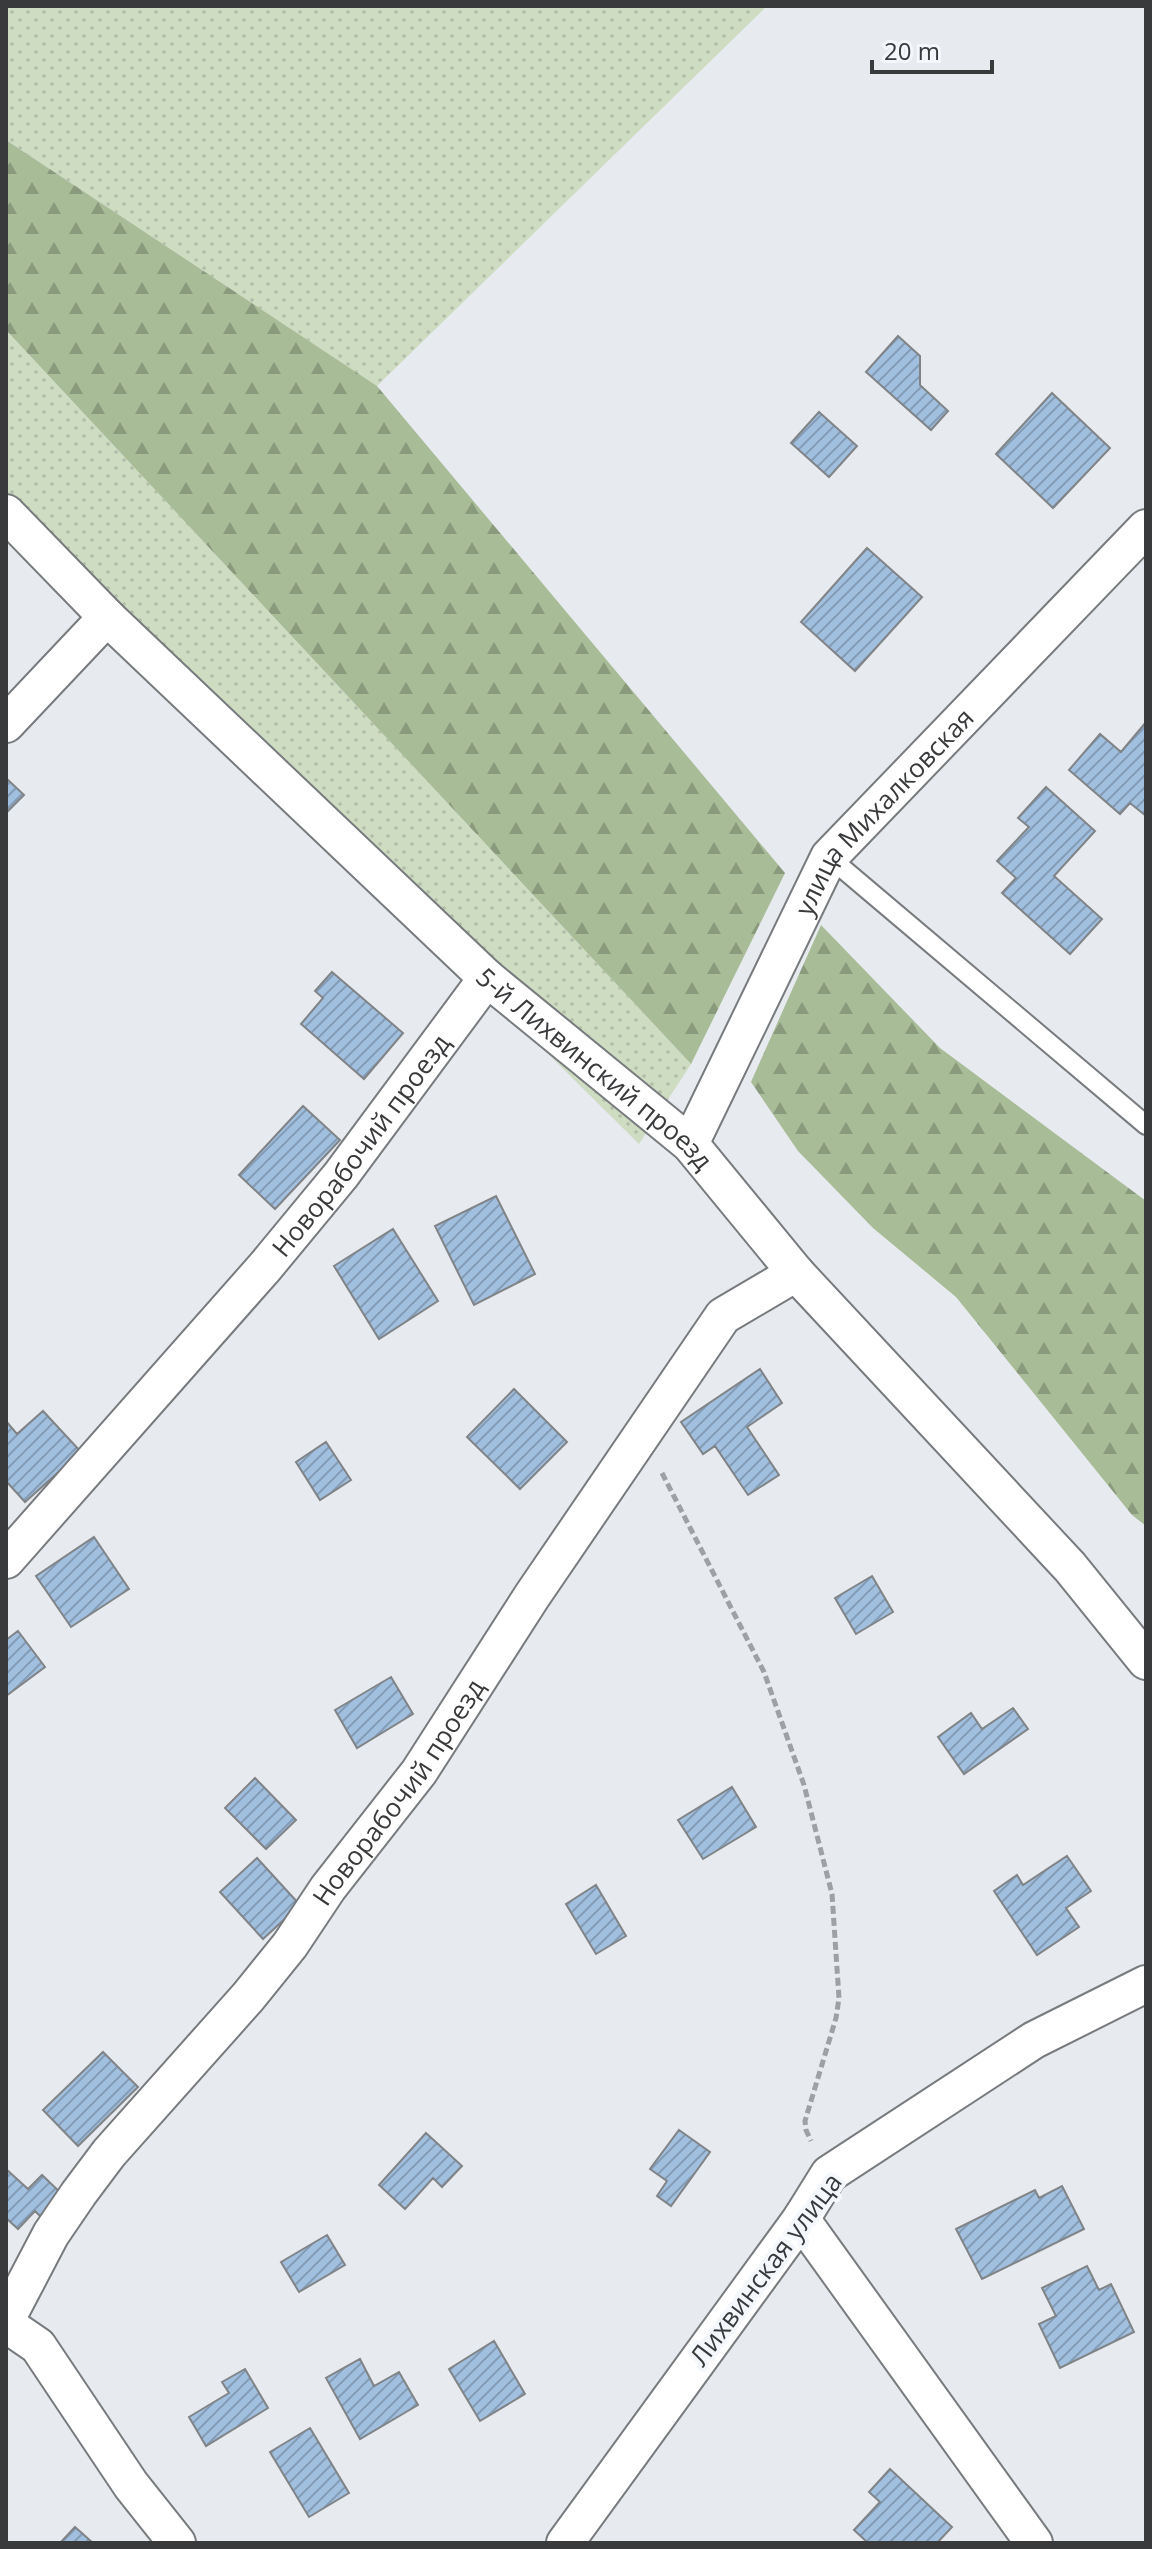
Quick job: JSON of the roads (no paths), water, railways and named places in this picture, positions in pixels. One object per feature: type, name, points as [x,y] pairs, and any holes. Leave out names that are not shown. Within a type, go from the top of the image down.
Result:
[{"type":"street","name":"5-й Лихвинский проезд","points":[[6,513],[107,617],[487,978],[690,1144],[796,1273],[1070,1567],[1146,1661]]},
{"type":"street","name":"улица Михалковская","points":[[690,1144],[829,857],[1146,528]]},
{"type":"street","points":[[6,724],[107,617]]},
{"type":"street","name":"Новорабочий проезд","points":[[6,1560],[265,1267],[341,1175],[487,978]]},
{"type":"street","name":"Новорабочий проезд","points":[[6,2322],[51,2234],[109,2153],[248,1997],[419,1772],[532,1596],[723,1316],[796,1273]]},
{"type":"street","name":"Лихвинская улица","points":[[565,2543],[802,2217],[829,2174],[1034,2040],[1146,1984]]},
{"type":"street","points":[[802,2217],[1034,2543]]},
{"type":"street","points":[[6,2322],[38,2346],[131,2485],[177,2543]]},
{"type":"lane","points":[[829,857],[1146,1125]]}]
